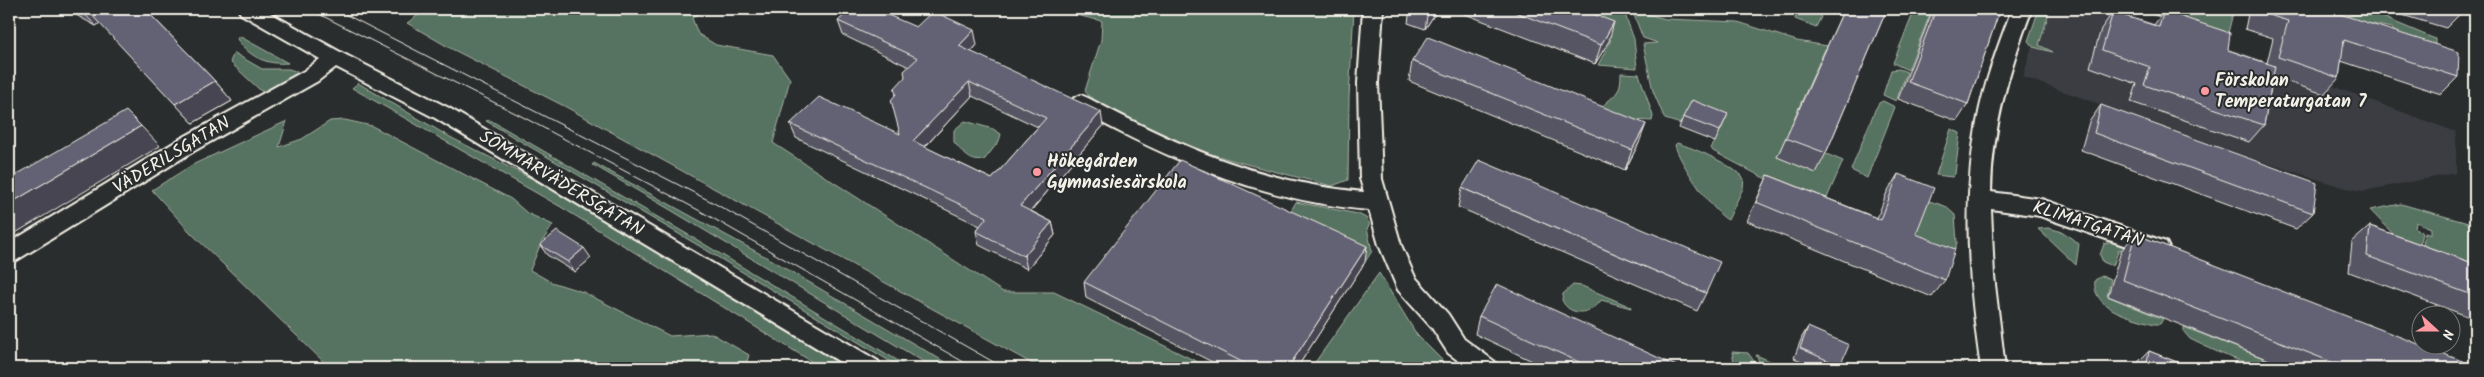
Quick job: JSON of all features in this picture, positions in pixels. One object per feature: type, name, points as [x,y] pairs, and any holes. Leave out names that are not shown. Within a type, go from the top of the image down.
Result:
[{"type":"street","name":"SOMMARVÄDERSGATAN","points":[[248,9],[335,58],[442,113],[870,368]]},
{"type":"street","points":[[1373,9],[1368,112],[1371,179],[1390,245],[1406,283],[1440,321],[1456,346],[1486,368]]},
{"type":"street","points":[[1992,368],[1980,264],[1980,199],[1987,121],[2008,44],[2022,9]]},
{"type":"street","name":"VÄDERILSGATAN","points":[[9,254],[186,145],[312,76],[335,58]]},
{"type":"street","points":[[1082,103],[1155,143],[1218,170],[1295,191],[1352,201],[1378,202]]},
{"type":"street","name":"KLIMATGATAN","points":[[1980,199],[2041,208],[2178,256]]},
{"type":"shaded area","name":"Förskolan Temperaturgatan 7","points":[[2043,9],[2114,10],[2249,55],[2456,132],[2456,173],[2363,191],[2342,187],[2251,158],[2023,77]]},
{"type":"green space","points":[[427,9],[705,9],[692,18],[698,34],[716,45],[773,55],[790,79],[773,143],[1003,292],[1054,292],[1210,368],[1040,368],[566,107],[450,48],[407,23]]},
{"type":"green space","points":[[1050,9],[1354,9],[1349,97],[1348,180],[1332,186],[1224,158],[1147,130],[1107,109],[1097,103],[1085,91],[1101,40],[1102,21]]},
{"type":"green space","points":[[1528,9],[1623,9],[1634,39],[1637,68],[1598,65],[1611,40]]},
{"type":"green space","points":[[1797,9],[1817,9],[1821,17],[1816,27],[1795,19]]},
{"type":"green space","points":[[1915,9],[1932,9],[1908,70],[1893,63]]},
{"type":"green space","points":[[2039,9],[2050,9],[2039,45],[2053,52],[2033,47],[2028,41]]},
{"type":"green space","points":[[2147,9],[2234,9],[2228,33],[2222,38],[2151,14]]},
{"type":"green space","points":[[2356,9],[2366,10],[2435,39],[2435,53],[2395,33],[2392,28],[2347,19],[2348,16],[2355,14]]},
{"type":"green space","points":[[1632,10],[1666,19],[1738,22],[1797,41],[1840,48],[1842,55],[1825,49],[1777,157],[1824,153],[1843,161],[1826,200],[1819,200],[1762,177],[1713,151],[1711,148],[1715,142],[1681,124],[1665,119],[1653,91],[1643,44],[1658,43],[1643,38]]},
{"type":"green space","points":[[239,36],[288,63],[273,63],[259,59],[247,51],[237,39]]},
{"type":"green space","points":[[234,53],[262,69],[289,69],[298,72],[293,78],[269,92],[261,91],[230,62]]},
{"type":"green space","points":[[1899,69],[1907,72],[1896,101],[1883,95],[1891,70]]},
{"type":"green space","points":[[1621,73],[1639,74],[1653,116],[1652,121],[1632,120],[1599,110],[1615,95],[1621,81]]},
{"type":"green space","points":[[358,83],[448,136],[556,191],[847,368],[822,368],[561,207],[352,88]]},
{"type":"green space","points":[[1883,101],[1895,107],[1867,178],[1851,170],[1875,110],[1879,103]]},
{"type":"green space","points":[[345,120],[372,126],[511,199],[527,213],[553,225],[541,243],[530,270],[551,282],[583,292],[670,336],[711,333],[749,355],[745,368],[330,368],[191,233],[152,190],[192,165],[287,121],[279,147],[302,139],[330,121]]},
{"type":"green space","points":[[490,120],[699,241],[910,368],[901,368],[696,244],[486,121]]},
{"type":"green space","points":[[965,121],[993,129],[1001,134],[999,141],[985,159],[972,159],[954,142],[954,130]]},
{"type":"green space","points":[[1951,129],[1960,133],[1955,174],[1952,177],[1936,175]]},
{"type":"green space","points":[[1677,143],[1723,163],[1744,179],[1743,188],[1728,220],[1714,208],[1697,186],[1678,152],[1675,145]]},
{"type":"green space","points":[[594,163],[766,257],[955,368],[934,368],[592,165]]},
{"type":"green space","points":[[1926,200],[1945,206],[1955,215],[1957,243],[1955,249],[1883,224]]},
{"type":"green space","points":[[1296,202],[1358,214],[1366,218],[1370,225],[1367,228],[1372,251],[1365,262],[1283,224]]},
{"type":"green space","points":[[2401,204],[2475,225],[2475,270],[2422,251],[2425,233],[2431,235],[2431,228],[2416,222],[2415,229],[2422,232],[2419,249],[2399,240],[2370,210]]},
{"type":"green space","points":[[2048,228],[2063,232],[2079,244],[2076,265],[2038,229]]},
{"type":"green space","points":[[2113,242],[2124,244],[2309,322],[2119,249],[2113,266],[2103,262],[2100,255],[2104,244]]},
{"type":"green space","points":[[1379,273],[1417,335],[1450,368],[1311,368]]},
{"type":"green space","points":[[2102,276],[2111,279],[2107,296],[2163,319],[2160,324],[2125,315],[2106,305],[2099,299],[2095,290],[2095,280]]},
{"type":"green space","points":[[1573,285],[1582,286],[1631,308],[1601,300],[1587,311],[1576,312],[1570,310],[1562,300],[1563,294]]},
{"type":"green space","points":[[2184,327],[2278,364],[2269,366],[2258,365],[2234,359],[2190,339],[2184,332]]},
{"type":"green space","points":[[1732,352],[1748,353],[1757,365],[1762,367],[1756,355],[1770,361],[1767,368],[1735,367]]},
{"type":"building","points":[[86,9],[145,9],[215,81],[175,104]]},
{"type":"building","points":[[851,9],[874,9],[916,27],[933,11],[974,30],[959,46],[1101,112],[1020,206],[1052,222],[1024,256],[976,231],[987,217],[790,124],[819,97],[900,134],[891,100],[896,94],[894,89],[905,77],[904,71],[918,58],[838,21]],"holes":[[[969,82],[1046,118],[992,179],[913,141]]]},
{"type":"building","points":[[1507,9],[1580,9],[1614,22],[1601,45]]},
{"type":"building","points":[[1844,9],[1887,9],[1826,153],[1786,138]]},
{"type":"building","points":[[1936,9],[2000,9],[1968,104],[1908,82]]},
{"type":"building","points":[[2260,9],[2324,9],[2459,52],[2458,77],[2344,40],[2339,78],[2278,57],[2288,21],[2259,12]]},
{"type":"building","points":[[2164,11],[2230,33],[2228,50],[2275,66],[2264,125],[2144,85],[2150,67],[2102,50],[2113,12],[2159,27]]},
{"type":"building","points":[[1428,37],[1646,124],[1632,150],[1412,61]]},
{"type":"building","points":[[1692,100],[1728,114],[1720,131],[1683,117]]},
{"type":"building","points":[[2101,105],[2317,183],[2313,213],[2094,133]]},
{"type":"building","points":[[126,111],[141,126],[9,204],[9,179]]},
{"type":"building","points":[[1180,160],[1367,246],[1288,368],[1254,368],[1084,282]]},
{"type":"building","points":[[1479,160],[1720,262],[1706,293],[1462,188]]},
{"type":"building","points":[[1898,174],[1934,188],[1916,234],[1955,249],[1945,280],[1756,202],[1768,175],[1881,220]]},
{"type":"building","points":[[2370,226],[2475,264],[2475,296],[2367,256]]},
{"type":"building","points":[[557,231],[584,248],[568,262],[540,245]]},
{"type":"building","points":[[2135,234],[2412,342],[2412,354],[2444,354],[2475,366],[2475,368],[2347,368],[2123,280]]},
{"type":"building","points":[[1497,284],[1681,368],[1592,368],[1479,316]]},
{"type":"building","points":[[1808,327],[1849,345],[1840,366],[1800,348]]},
{"type":"building","points":[[2149,351],[2192,368],[2146,368]]},
{"type":"tram line","points":[[309,9],[521,116],[702,212],[974,368]]},
{"type":"tram line","points":[[335,9],[712,202],[1004,368]]},
{"type":"place","name":"Förskolan Temperaturgatan 7","points":[[2205,91]]},
{"type":"place","name":"Hökegården Gymnasiesärskola","points":[[1037,172]]}]
